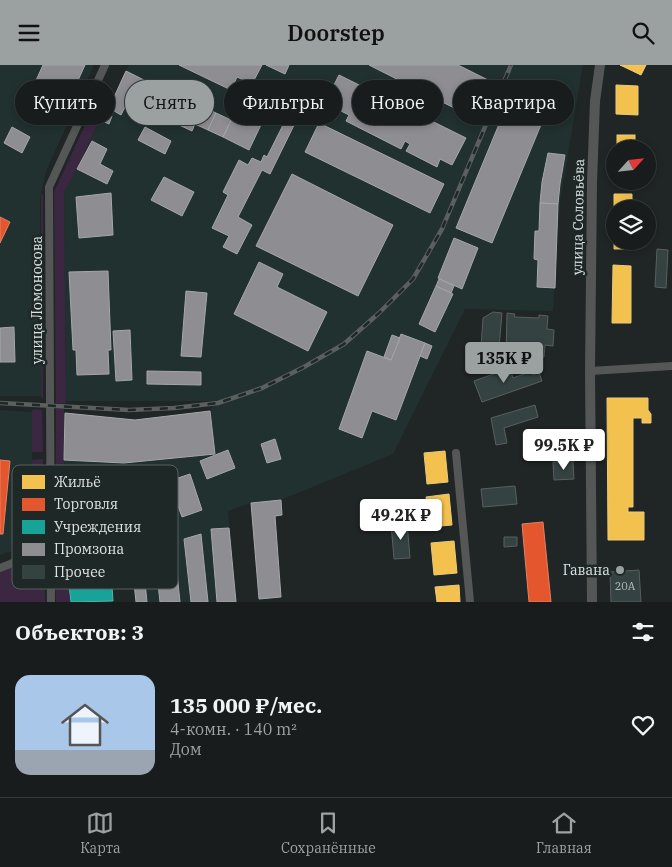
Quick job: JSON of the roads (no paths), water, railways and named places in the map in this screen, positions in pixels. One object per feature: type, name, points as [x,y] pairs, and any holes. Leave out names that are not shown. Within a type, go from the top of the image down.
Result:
[{"type":"street","name":"улица Ломоносова","points":[[50,465],[49,187],[105,65]]},
{"type":"street","name":"улица Соловьёва","points":[[592,602],[590,371],[592,182],[595,101],[600,65]]},
{"type":"street","points":[[590,371],[672,366]]},
{"type":"street","points":[[456,453],[470,602]]},
{"type":"street","points":[[0,568],[12,563]]},
{"type":"street","name":"улица Ломоносова","points":[[51,589],[51,602]]},
{"type":"railway","points":[[0,403],[129,410],[174,408],[218,403],[262,388],[344,344],[413,279],[442,229],[511,65]]},
{"type":"place","name":"Гавана","points":[[620,570]]}]
